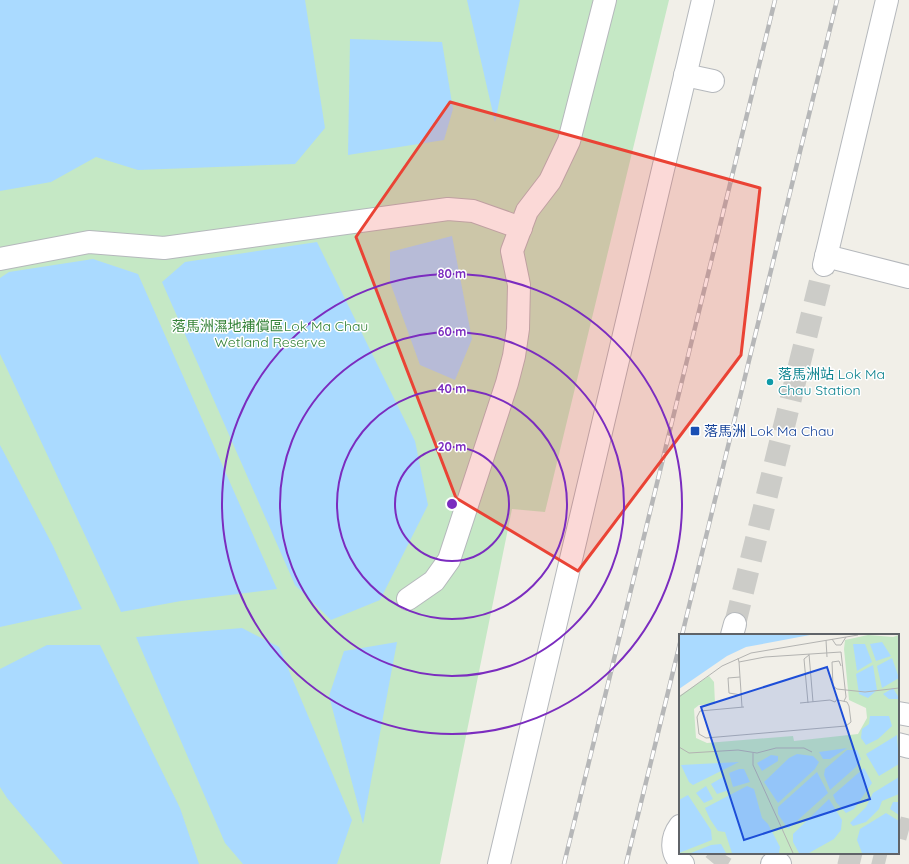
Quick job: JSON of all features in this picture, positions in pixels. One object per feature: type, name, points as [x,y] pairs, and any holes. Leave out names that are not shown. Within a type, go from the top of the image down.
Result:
[{"type":"lane","points":[[408,599],[434,581],[449,560],[507,383],[514,356],[518,329],[519,285],[512,251],[527,211],[550,181],[569,140],[605,0]]},
{"type":"lane","points":[[499,864],[703,0]]},
{"type":"lane","points":[[887,0],[825,261],[908,274]]},
{"type":"lane","points":[[685,74],[713,81]]},
{"type":"lane","points":[[0,259],[89,242],[164,248],[448,209],[473,211],[521,228]]},
{"type":"lane","points":[[899,713],[909,715]]},
{"type":"lane","points":[[899,744],[909,747]]},
{"type":"lane","points":[[679,828],[676,832],[673,844],[676,856],[681,863]]},
{"type":"lane","points":[[772,864],[780,864]]},
{"type":"highlighted area","points":[[450,102],[760,188],[741,355],[578,571],[456,498],[356,237]]},
{"type":"green space","name":"落馬洲濕地補償區Lok Ma Chau Wetland Reserve","points":[[0,0],[669,0],[545,512],[512,509],[440,864],[0,864]]},
{"type":"water","points":[[0,0],[305,0],[325,128],[295,164],[138,170],[96,157],[51,182],[0,191]]},
{"type":"water","points":[[467,0],[520,0],[495,122]]},
{"type":"water","points":[[350,39],[442,42],[453,109],[444,140],[348,155]]},
{"type":"water","points":[[452,236],[472,339],[455,380],[420,365],[390,282],[390,252]]},
{"type":"water","points":[[317,242],[415,441],[428,505],[380,600],[331,620],[295,585],[162,282],[185,262]]},
{"type":"water","points":[[93,259],[138,274],[277,589],[181,601],[121,612],[0,354],[0,278],[9,272]]},
{"type":"water","points":[[0,445],[53,546],[82,609],[0,627]]},
{"type":"water","points":[[242,628],[279,647],[352,820],[337,864],[243,864],[225,843],[136,637]]},
{"type":"water","points":[[397,642],[363,824],[329,696],[344,651]]},
{"type":"water","points":[[47,645],[100,645],[180,808],[199,864],[63,864],[7,798],[0,787],[0,669]]},
{"type":"tunnel","points":[[735,624],[824,265]]},
{"type":"tunnel","points":[[899,827],[909,830]]},
{"type":"tunnel","points":[[714,864],[721,854]]},
{"type":"tunnel","points":[[844,854],[885,864]]},
{"type":"railway","points":[[564,864],[775,0]]},
{"type":"railway","points":[[682,634],[837,0]]},
{"type":"railway","points":[[626,864],[679,647]]},
{"type":"place","name":"落馬洲站 Lok Ma Chau Station","points":[[770,382]]},
{"type":"place","name":"落馬洲 Lok Ma Chau","points":[[695,431]]}]
